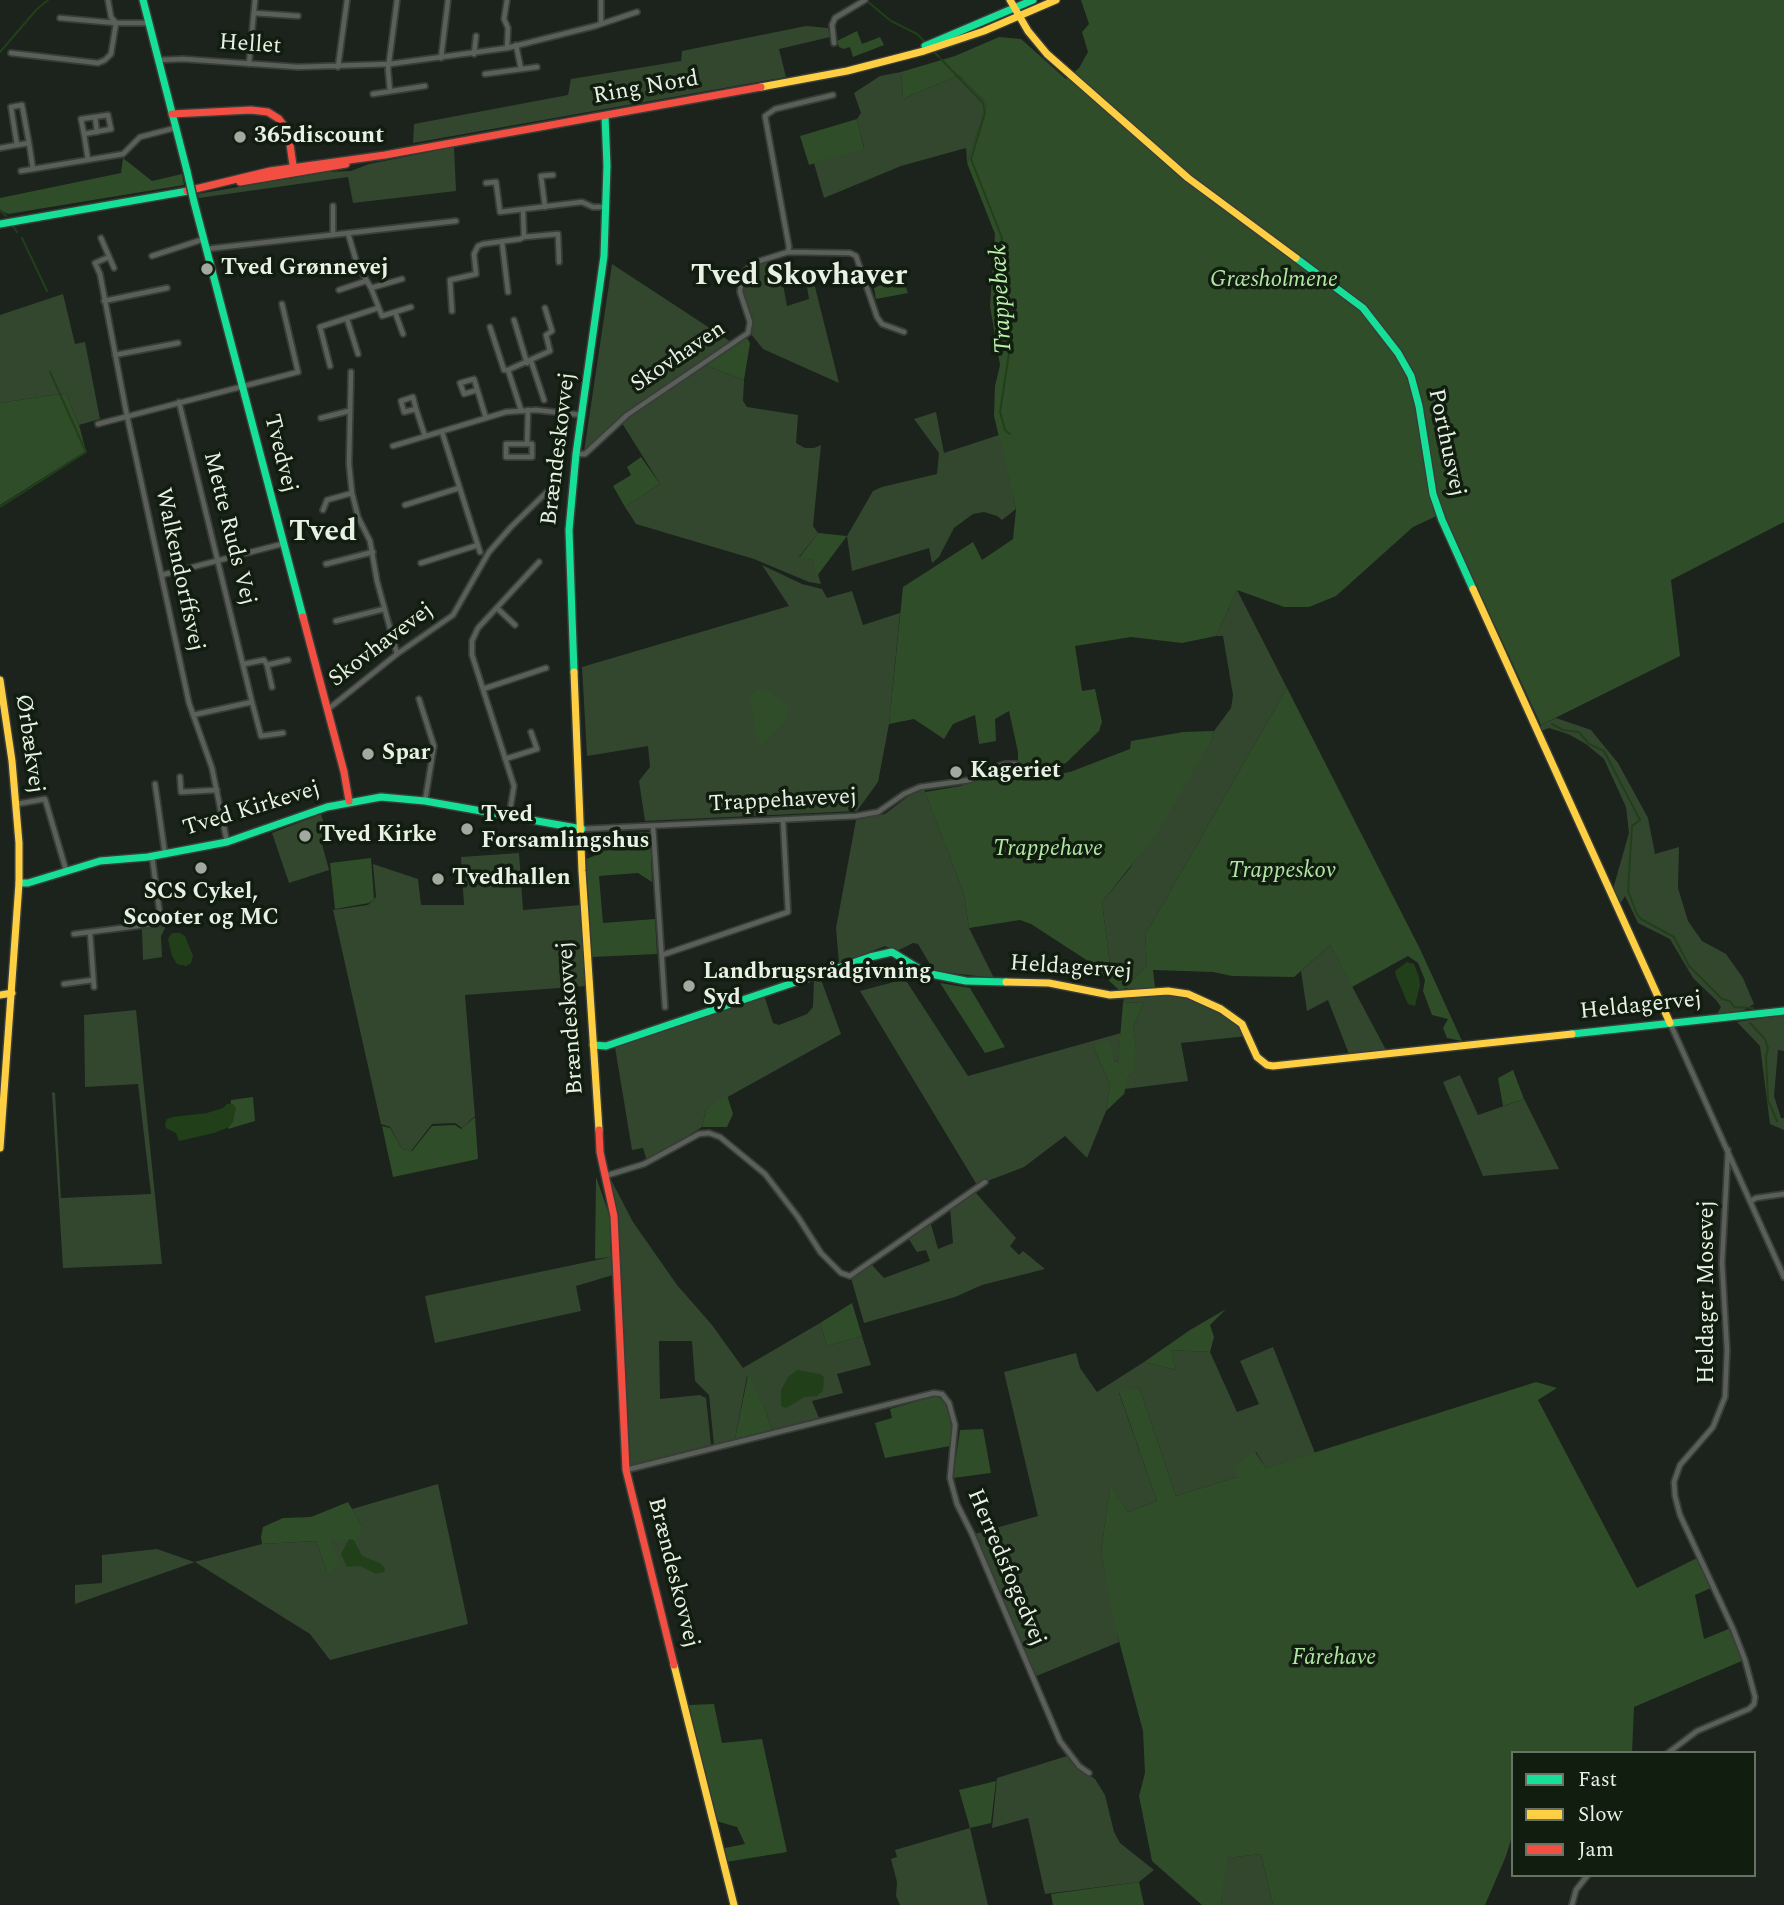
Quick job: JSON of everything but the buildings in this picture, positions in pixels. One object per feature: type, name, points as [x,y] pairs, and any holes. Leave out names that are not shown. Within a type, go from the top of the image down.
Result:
[{"type":"street","points":[[10,53],[98,63],[111,54],[116,23],[111,17],[108,0]]},
{"type":"street","name":"Tvedvej","points":[[144,0],[349,802]]},
{"type":"street","points":[[250,64],[255,0]]},
{"type":"street","points":[[338,67],[347,0]]},
{"type":"street","points":[[390,91],[388,70],[397,0]]},
{"type":"street","points":[[441,58],[448,0]]},
{"type":"street","points":[[507,0],[504,19],[508,28],[507,48]]},
{"type":"street","points":[[601,0],[601,24]]},
{"type":"street","points":[[834,43],[832,25],[835,18],[865,0]]},
{"type":"street","name":"Porthusvej","points":[[1010,0],[1046,54],[1188,178],[1363,308],[1398,353],[1411,376],[1419,406],[1433,494],[1443,520],[1670,1023]]},
{"type":"street","name":"Ring Nord","points":[[911,54],[1033,0]]},
{"type":"street","name":"Ring Nord","points":[[0,222],[187,191],[847,71],[950,42],[1019,17],[1056,0]]},
{"type":"street","points":[[950,42],[1012,15],[1015,9]]},
{"type":"street","name":"Hellet","points":[[158,60],[338,67],[390,64],[507,48],[637,12]]},
{"type":"street","points":[[254,13],[298,16]]},
{"type":"street","points":[[60,18],[149,23]]},
{"type":"street","points":[[474,54],[477,36]]},
{"type":"street","points":[[516,46],[521,69]]},
{"type":"street","points":[[485,74],[537,67]]},
{"type":"street","points":[[373,94],[425,86]]},
{"type":"street","points":[[788,252],[789,241],[765,116],[775,109],[833,94]]},
{"type":"street","points":[[17,145],[11,107],[22,105],[33,169]]},
{"type":"street","points":[[172,114],[251,110],[268,112],[279,119],[288,131],[294,171]]},
{"type":"street","points":[[84,134],[111,129],[108,115],[81,119],[88,160]]},
{"type":"street","name":"Brændeskovvej","points":[[605,116],[607,207],[602,278],[576,454],[569,530],[582,881],[600,1152],[614,1216],[626,1470],[734,1905]]},
{"type":"street","points":[[95,117],[97,132]]},
{"type":"street","points":[[21,171],[123,154],[140,137],[175,128]]},
{"type":"street","points":[[0,148],[29,143]]},
{"type":"street","points":[[545,207],[541,176],[553,175]]},
{"type":"street","points":[[486,183],[496,182],[500,212],[582,202],[593,207],[607,207]]},
{"type":"street","points":[[333,206],[333,235]]},
{"type":"street","points":[[523,210],[524,237]]},
{"type":"street","points":[[206,250],[456,221]]},
{"type":"street","points":[[348,233],[357,264],[371,288],[382,316],[411,307]]},
{"type":"street","points":[[452,311],[450,280],[476,274],[475,249],[483,244],[558,234],[559,262]]},
{"type":"street","points":[[101,238],[114,268]]},
{"type":"street","points":[[152,256],[204,239]]},
{"type":"street","points":[[502,242],[508,292]]},
{"type":"street","name":"Skovhaven","points":[[576,454],[585,454],[628,415],[748,333],[750,322],[740,292],[742,275],[753,263],[788,252],[850,253],[856,256],[877,317],[882,324],[904,332]]},
{"type":"street","name":"Walkendorffsvej","points":[[109,257],[95,263],[100,274],[127,416],[193,715],[212,768],[227,842]]},
{"type":"street","points":[[371,288],[402,279]]},
{"type":"street","points":[[339,290],[366,281]]},
{"type":"street","points":[[104,301],[167,288]]},
{"type":"street","points":[[98,424],[298,372],[282,304]]},
{"type":"street","points":[[330,366],[320,327],[379,308]]},
{"type":"street","points":[[490,327],[504,370],[508,370],[550,351],[546,335],[552,331],[545,308]]},
{"type":"street","points":[[395,312],[403,334]]},
{"type":"street","points":[[347,319],[358,354]]},
{"type":"street","points":[[514,320],[544,400]]},
{"type":"street","points":[[115,355],[178,343]]},
{"type":"street","points":[[508,370],[521,411]]},
{"type":"street","points":[[351,372],[349,411],[352,493],[358,517],[370,541],[377,581],[397,654]]},
{"type":"street","points":[[477,390],[486,418]]},
{"type":"street","name":"Mette Ruds Vej","points":[[179,402],[261,736],[283,733]]},
{"type":"street","points":[[416,409],[425,436]]},
{"type":"street","points":[[527,444],[528,410]]},
{"type":"street","points":[[321,418],[349,411]]},
{"type":"street","points":[[393,446],[486,418],[521,411],[582,415]]},
{"type":"street","points":[[442,432],[480,552]]},
{"type":"street","points":[[506,444],[527,444],[532,444],[532,457],[506,457],[506,444]]},
{"type":"street","name":"Skovhavevej","points":[[326,710],[397,654],[453,615],[489,552],[560,479]]},
{"type":"street","points":[[405,505],[460,488]]},
{"type":"street","points":[[323,510],[327,500],[352,493]]},
{"type":"street","points":[[162,575],[282,544]]},
{"type":"street","points":[[421,563],[478,545]]},
{"type":"street","points":[[327,564],[373,552]]},
{"type":"street","points":[[509,816],[514,786],[472,655],[472,641],[478,628],[539,562]]},
{"type":"street","points":[[497,608],[515,625]]},
{"type":"street","points":[[336,621],[384,609]]},
{"type":"street","points":[[244,664],[264,660],[272,687]]},
{"type":"street","points":[[267,665],[288,660]]},
{"type":"street","points":[[483,690],[546,668]]},
{"type":"street","name":"Ørbækvej","points":[[0,680],[17,804],[19,883],[0,1148]]},
{"type":"street","points":[[419,699],[434,746],[425,801]]},
{"type":"street","points":[[193,715],[252,702]]},
{"type":"street","points":[[505,759],[537,749],[531,732]]},
{"type":"street","name":"Trappehavevej","points":[[582,829],[867,815],[878,812],[904,794],[920,787],[970,780],[989,769],[1016,764]]},
{"type":"street","points":[[180,777],[181,792],[217,790]]},
{"type":"street","name":"Tved Kirkevej","points":[[155,784],[165,854]]},
{"type":"street","name":"Tved Kirkevej","points":[[19,883],[28,883],[100,861],[152,856],[227,842],[327,807],[381,797],[425,801],[582,829]]},
{"type":"street","points":[[17,804],[45,799],[66,870]]},
{"type":"street","points":[[662,955],[788,912],[783,820]]},
{"type":"street","points":[[653,826],[665,1007]]},
{"type":"street","points":[[74,934],[161,923],[152,856]]},
{"type":"street","points":[[90,932],[94,987]]},
{"type":"street","name":"Heldagervej","points":[[593,1045],[606,1046],[870,957],[892,953],[926,973],[965,981],[1049,983],[1119,995],[1168,991],[1188,994],[1221,1009],[1242,1024],[1257,1056],[1267,1065],[1273,1066],[1784,1011]]},
{"type":"street","points":[[64,985],[93,980]]},
{"type":"street","points":[[0,995],[12,993]]},
{"type":"street","points":[[1670,1023],[1784,1276]]},
{"type":"street","points":[[605,1176],[644,1164],[699,1134],[709,1133],[720,1137],[765,1174],[821,1253],[841,1273],[850,1276],[985,1182]]},
{"type":"street","name":"Heldager Mosevej","points":[[1671,1751],[1697,1731],[1748,1710],[1754,1704],[1755,1697],[1737,1639],[1680,1515],[1674,1489],[1680,1465],[1708,1434],[1726,1397],[1727,1350],[1722,1263],[1728,1150]]},
{"type":"street","name":"Heldager Mosevej","points":[[1727,1168],[1735,1166]]},
{"type":"street","points":[[1751,1202],[1756,1198],[1784,1194]]},
{"type":"street","name":"Herredsfogedvej","points":[[626,1470],[933,1393],[942,1394],[949,1403],[955,1425],[950,1478],[954,1497],[1060,1741],[1066,1751],[1089,1773]]},
{"type":"street","points":[[1572,1905],[1576,1890],[1586,1877]]},
{"type":"shaded area","points":[[806,26],[828,28],[830,37],[779,49],[786,77],[413,143],[414,124],[568,95],[571,79],[681,61],[682,51]]},
{"type":"shaded area","points":[[901,72],[903,99],[959,75],[987,103],[967,163],[966,148],[901,166],[824,198],[814,163],[864,147],[857,119],[861,113],[854,93],[880,76]]},
{"type":"shaded area","points":[[454,147],[456,191],[353,203],[348,177],[199,198],[197,194],[328,172],[351,171],[369,164]]},
{"type":"shaded area","points":[[767,261],[771,286],[783,284],[787,306],[809,299],[807,287],[814,283],[839,383],[763,349],[751,334],[752,322],[742,289],[743,281],[753,267]]},
{"type":"shaded area","points":[[612,264],[731,342],[625,414],[584,452]]},
{"type":"shaded area","points":[[63,294],[75,344],[85,342],[100,419],[79,425],[66,393],[0,403],[0,315]]},
{"type":"shaded area","points":[[705,365],[744,380],[743,401],[747,407],[798,415],[796,443],[805,448],[821,445],[813,526],[818,533],[799,557],[813,560],[821,584],[809,582],[754,559],[636,524],[625,507],[660,484],[622,423],[631,414]]},
{"type":"shaded area","points":[[936,412],[944,453],[999,435],[1016,509],[1002,520],[984,512],[973,514],[954,528],[939,557],[932,563],[929,548],[852,571],[847,536],[873,491],[937,474],[939,453],[914,419]]},
{"type":"shaded area","points":[[762,565],[802,584],[822,589],[827,598],[852,591],[863,625],[900,613],[889,724],[878,782],[857,811],[645,821],[639,781],[650,767],[648,746],[587,756],[582,667],[789,606]]},
{"type":"shaded area","points":[[1237,590],[1287,688],[1145,935],[1147,966],[1129,983],[1129,991],[1110,965],[1102,902],[1130,868],[1231,708],[1233,695],[1223,636],[1216,636]]},
{"type":"shaded area","points":[[1556,718],[1591,730],[1618,763],[1648,818],[1655,854],[1679,847],[1678,888],[1688,921],[1702,941],[1726,954],[1743,978],[1754,1004],[1741,1012],[1717,1014],[1721,1007],[1693,978],[1670,939],[1638,923],[1625,896],[1619,906],[1613,889],[1629,833],[1626,807],[1604,759],[1568,734],[1549,728],[1541,731],[1541,725]]},
{"type":"shaded area","points":[[924,789],[964,894],[969,928],[994,978],[934,971],[918,944],[913,943],[897,951],[885,946],[839,964],[836,928],[856,820],[885,814],[915,791]]},
{"type":"shaded area","points":[[321,814],[328,839],[322,844],[329,870],[289,883],[272,833]]},
{"type":"shaded area","points":[[519,853],[523,910],[580,905],[586,986],[465,995],[475,1116],[462,1128],[455,1123],[432,1124],[411,1151],[402,1149],[390,1127],[381,1124],[333,910],[368,905],[376,897],[373,864],[418,879],[421,905],[464,905],[461,857]]},
{"type":"shaded area","points":[[166,926],[161,936],[162,957],[143,960],[142,929]]},
{"type":"shaded area","points":[[172,933],[185,936],[193,956],[191,963],[186,966],[177,964],[172,956],[168,939]]},
{"type":"shaded area","points":[[1330,945],[1386,1050],[1349,1054],[1328,1000],[1307,1011],[1301,971]]},
{"type":"shaded area","points":[[1407,962],[1414,964],[1419,977],[1415,1006],[1408,1004],[1395,971]]},
{"type":"shaded area","points":[[820,977],[841,1034],[706,1109],[702,1127],[647,1161],[643,1148],[632,1150],[615,1047],[764,995],[773,1023],[779,1025],[807,1014],[813,1007],[814,979]]},
{"type":"shaded area","points":[[905,979],[968,1076],[1121,1033],[1118,1062],[1093,1046],[1110,1084],[1106,1111],[1087,1158],[1065,1136],[1024,1167],[977,1185],[860,991]]},
{"type":"shaded area","points":[[1169,994],[1212,1007],[1228,1017],[1247,1036],[1181,1043],[1188,1081],[1125,1089],[1136,1046],[1133,1027],[1144,1002],[1123,1003],[1124,998]]},
{"type":"shaded area","points":[[136,1010],[162,1264],[63,1268],[52,1092],[55,1093],[61,1198],[151,1194],[138,1084],[85,1087],[84,1015]]},
{"type":"shaded area","points":[[1784,1015],[1784,1051],[1778,1050],[1774,1096],[1781,1118],[1784,1118],[1784,1130],[1770,1124],[1760,1046],[1737,1022]]},
{"type":"shaded area","points":[[1460,1075],[1478,1115],[1524,1099],[1559,1169],[1483,1176],[1443,1082]]},
{"type":"shaded area","points":[[233,1104],[236,1108],[233,1122],[229,1127],[214,1133],[179,1141],[176,1133],[166,1128],[167,1119],[207,1113]]},
{"type":"shaded area","points":[[610,1178],[633,1222],[677,1285],[712,1325],[743,1368],[820,1323],[827,1346],[862,1336],[871,1365],[837,1374],[843,1393],[812,1401],[819,1418],[772,1430],[765,1409],[747,1376],[735,1439],[714,1445],[709,1395],[695,1381],[692,1341],[659,1341],[660,1399],[700,1395],[706,1398],[711,1445],[629,1466],[626,1453],[616,1230],[608,1179]]},
{"type":"shaded area","points":[[975,1192],[1016,1238],[1010,1246],[1019,1255],[1023,1251],[1045,1269],[982,1285],[955,1297],[864,1323],[851,1278],[872,1265],[884,1278],[930,1261],[926,1250],[917,1252],[908,1238],[930,1221],[938,1249],[953,1243],[950,1208]]},
{"type":"shaded area","points":[[611,1257],[613,1275],[576,1286],[581,1311],[435,1343],[425,1296]]},
{"type":"shaded area","points":[[1273,1347],[1315,1453],[1266,1468],[1256,1452],[1237,1477],[1176,1496],[1139,1387],[1119,1393],[1157,1501],[1128,1512],[1110,1486],[1101,1553],[1119,1642],[1034,1677],[975,1534],[1038,1516],[1004,1372],[1076,1353],[1080,1368],[1097,1392],[1144,1362],[1176,1370],[1171,1350],[1210,1352],[1237,1412],[1259,1404],[1240,1361]]},
{"type":"shaded area","points":[[797,1370],[824,1377],[823,1391],[786,1408],[781,1406],[781,1390],[788,1377]]},
{"type":"shaded area","points":[[438,1484],[468,1624],[330,1660],[310,1634],[195,1562],[75,1604],[75,1585],[102,1583],[102,1555],[157,1549],[194,1562],[262,1544],[316,1541],[327,1573],[329,1539],[362,1526],[352,1509]]},
{"type":"shaded area","points":[[349,1539],[354,1540],[362,1556],[380,1563],[385,1568],[384,1572],[376,1574],[360,1566],[347,1567],[341,1554]]},
{"type":"shaded area","points":[[1067,1756],[1095,1779],[1105,1795],[1114,1832],[1120,1843],[1154,1870],[1139,1882],[1045,1894],[1028,1818],[992,1828],[997,1778]]},
{"type":"shaded area","points":[[970,1828],[988,1905],[900,1905],[896,1896],[897,1882],[891,1859],[897,1857],[895,1850]]},
{"type":"shaded area","points":[[1261,1854],[1273,1905],[1221,1905],[1226,1858]]},
{"type":"green space","name":"Græsholmene","points":[[1081,0],[1784,0],[1784,522],[1671,580],[1680,656],[1541,725],[1443,513],[1413,527],[1336,596],[1309,607],[1284,607],[1237,590],[1216,636],[1182,643],[1131,637],[1075,646],[1082,691],[1095,689],[1102,722],[1099,731],[1066,763],[1044,772],[1018,764],[1009,711],[995,719],[996,741],[979,744],[975,715],[953,724],[944,739],[914,719],[889,724],[903,587],[973,542],[982,560],[1013,539],[1016,509],[994,416],[995,386],[1000,365],[990,306],[995,234],[967,163],[987,103],[959,75],[903,99],[901,72],[955,56],[999,37],[1021,39],[1066,79],[1079,68],[1088,52],[1082,32],[1089,24]]},
{"type":"green space","points":[[857,31],[862,44],[880,37],[884,45],[853,57],[850,47],[839,47],[837,41]]},
{"type":"green space","points":[[857,119],[864,148],[809,165],[800,136]]},
{"type":"green space","points":[[123,158],[152,181],[182,174],[184,185],[8,214],[0,210],[0,198],[121,173]]},
{"type":"green space","points":[[899,269],[908,293],[876,299],[874,288],[893,280],[892,270]]},
{"type":"green space","points":[[747,338],[750,343],[744,380],[705,365]]},
{"type":"green space","points":[[66,393],[86,451],[0,505],[0,403]]},
{"type":"green space","points":[[641,457],[660,484],[625,507],[613,486],[631,475],[627,467]]},
{"type":"green space","points":[[818,533],[847,536],[817,576],[813,560],[799,558]]},
{"type":"green space","points":[[762,688],[789,705],[785,721],[762,745],[757,741],[750,696]]},
{"type":"green space","name":"Trappeskov","points":[[1287,688],[1420,949],[1462,1041],[1447,1038],[1443,1028],[1448,1019],[1432,1015],[1423,991],[1425,980],[1418,963],[1408,956],[1352,987],[1330,945],[1294,977],[1153,970],[1155,988],[1129,991],[1129,983],[1147,966],[1145,935]]},
{"type":"green space","name":"Trappehave","points":[[1214,731],[1211,741],[1157,833],[1102,902],[1110,965],[1127,988],[1119,990],[1088,961],[1031,924],[1020,920],[969,928],[964,894],[925,792],[961,786],[994,773],[1017,770],[1043,777],[1070,772],[1130,749],[1131,741],[1183,732]]},
{"type":"green space","points":[[650,832],[652,882],[638,873],[599,876],[603,923],[655,919],[657,954],[592,957],[586,859],[594,856],[593,835]]},
{"type":"green space","points":[[371,858],[374,899],[369,903],[335,909],[330,863]]},
{"type":"green space","points":[[940,983],[970,988],[1005,1047],[985,1053]]},
{"type":"green space","points":[[1144,1002],[1133,1027],[1136,1045],[1134,1071],[1129,1074],[1124,1094],[1106,1111],[1110,1084],[1093,1046],[1109,1041],[1114,1060],[1118,1062],[1123,1003]]},
{"type":"green space","points":[[1513,1070],[1524,1099],[1503,1106],[1498,1078]]},
{"type":"green space","points":[[727,1095],[733,1114],[727,1127],[702,1127],[706,1109]]},
{"type":"green space","points":[[253,1097],[255,1121],[228,1129],[231,1100]]},
{"type":"green space","points":[[475,1117],[478,1159],[393,1177],[382,1126],[390,1128],[402,1149],[412,1151],[432,1126],[455,1125],[461,1129]]},
{"type":"green space","points":[[596,1177],[610,1217],[611,1257],[595,1259]]},
{"type":"green space","points":[[852,1303],[862,1336],[827,1346],[820,1323]]},
{"type":"green space","points":[[1226,1309],[1210,1325],[1214,1337],[1210,1352],[1171,1350],[1176,1370],[1144,1362],[1190,1330]]},
{"type":"green space","points":[[748,1375],[772,1430],[735,1439]]},
{"type":"green space","name":"Fårehave","points":[[1536,1382],[1557,1388],[1538,1400],[1637,1588],[1697,1558],[1711,1588],[1695,1595],[1704,1639],[1731,1628],[1744,1660],[1634,1707],[1632,1751],[1511,1751],[1511,1840],[1485,1905],[1273,1905],[1261,1854],[1227,1858],[1221,1905],[1202,1905],[1152,1861],[1139,1796],[1145,1773],[1143,1731],[1114,1622],[1101,1553],[1110,1485],[1128,1512],[1157,1501],[1119,1392],[1139,1387],[1176,1496],[1237,1477],[1234,1466],[1255,1452],[1266,1468]]},
{"type":"green space","points":[[932,1397],[942,1397],[947,1405],[953,1427],[950,1446],[885,1458],[875,1423],[892,1418],[890,1409]]},
{"type":"green space","points":[[983,1429],[991,1473],[953,1478],[960,1430]]},
{"type":"green space","points":[[348,1502],[362,1526],[356,1541],[329,1539],[340,1564],[327,1573],[316,1541],[262,1544],[263,1527],[283,1518],[311,1517]]},
{"type":"green space","points":[[714,1704],[722,1743],[762,1739],[787,1852],[726,1862],[725,1848],[745,1844],[737,1827],[716,1821],[689,1705]]},
{"type":"green space","points":[[996,1781],[991,1823],[970,1828],[959,1790]]},
{"type":"green space","points":[[1139,1882],[1144,1905],[1053,1905],[1051,1894]]},
{"type":"waterway","points":[[0,52],[48,0]]},
{"type":"waterway","name":"Trappebæk","points":[[868,2],[891,21],[917,34],[925,42]]},
{"type":"waterway","name":"Trappebæk","points":[[935,53],[939,57]]},
{"type":"waterway","name":"Trappebæk","points":[[941,59],[983,103],[985,113],[971,159],[1002,238],[998,263],[1010,347],[1000,412],[1005,430],[1010,434]]},
{"type":"waterway","points":[[0,210],[6,216]]},
{"type":"waterway","points":[[11,224],[17,232]]},
{"type":"waterway","points":[[22,238],[47,291]]},
{"type":"waterway","points":[[0,507],[86,452],[50,372]]},
{"type":"waterway","points":[[1552,724],[1563,730],[1579,732],[1589,744],[1604,751],[1640,820],[1632,826],[1628,891],[1637,914],[1641,919],[1674,937],[1689,966],[1722,999],[1730,1001],[1734,1007],[1753,1008]]},
{"type":"waterway","points":[[1750,1023],[1765,1039],[1768,1048],[1768,1100],[1777,1121]]},
{"type":"traffic: fast","points":[[143,0],[187,171]]},
{"type":"traffic: fast","points":[[925,46],[1033,0]]},
{"type":"traffic: fast","points":[[574,672],[569,530],[576,454],[604,256],[607,166],[605,116]]},
{"type":"traffic: fast","points":[[187,171],[194,202]]},
{"type":"traffic: fast","points":[[0,224],[188,191]]},
{"type":"traffic: fast","points":[[194,202],[303,617]]},
{"type":"traffic: fast","points":[[1296,258],[1363,308],[1398,353],[1411,376],[1419,406],[1433,494],[1473,589]]},
{"type":"traffic: fast","points":[[19,883],[28,883],[100,861],[148,857],[227,842],[327,807],[381,797],[425,801],[582,829]]},
{"type":"traffic: fast","points":[[593,1045],[606,1046],[870,957],[892,952],[926,973],[966,981],[1006,982]]},
{"type":"traffic: fast","points":[[1572,1034],[1784,1011]]},
{"type":"traffic: slow","points":[[1010,0],[1028,31],[1047,54],[1188,178],[1296,258]]},
{"type":"traffic: slow","points":[[761,87],[847,71],[924,51],[984,31],[1056,0]]},
{"type":"traffic: slow","points":[[1473,589],[1670,1023]]},
{"type":"traffic: slow","points":[[574,672],[582,871],[599,1130]]},
{"type":"traffic: slow","points":[[0,680],[12,761],[19,843],[19,883],[0,1148]]},
{"type":"traffic: slow","points":[[1006,982],[1049,983],[1110,995],[1168,991],[1188,994],[1221,1009],[1242,1024],[1257,1057],[1273,1066],[1572,1034]]},
{"type":"traffic: slow","points":[[0,995],[12,993]]},
{"type":"traffic: slow","points":[[674,1665],[734,1905]]},
{"type":"traffic: jam","points":[[187,191],[270,171],[385,155],[761,87]]},
{"type":"traffic: jam","points":[[172,114],[251,110],[268,112],[279,119],[288,131],[294,172]]},
{"type":"traffic: jam","points":[[240,182],[346,164]]},
{"type":"traffic: jam","points":[[303,617],[344,772],[349,801]]},
{"type":"traffic: jam","points":[[599,1130],[600,1152],[614,1216],[626,1470],[674,1665]]},
{"type":"place","name":"365discount","points":[[240,137]]},
{"type":"place","name":"Tved Grønnevej","points":[[207,269]]},
{"type":"place","name":"Spar","points":[[368,754]]},
{"type":"place","name":"Kageriet","points":[[956,772]]},
{"type":"place","name":"Tved Forsamlingshus","points":[[467,829]]},
{"type":"place","name":"Tved Kirke","points":[[305,836]]},
{"type":"place","name":"SCS Cykel, Scooter og MC","points":[[201,868]]},
{"type":"place","name":"Tvedhallen","points":[[438,879]]},
{"type":"place","name":"Landbrugsrådgivning Syd","points":[[689,986]]},
{"type":"district","name":"Tved Skovhaver","points":[[799,278]]},
{"type":"district","name":"Tved","points":[[323,534]]}]
